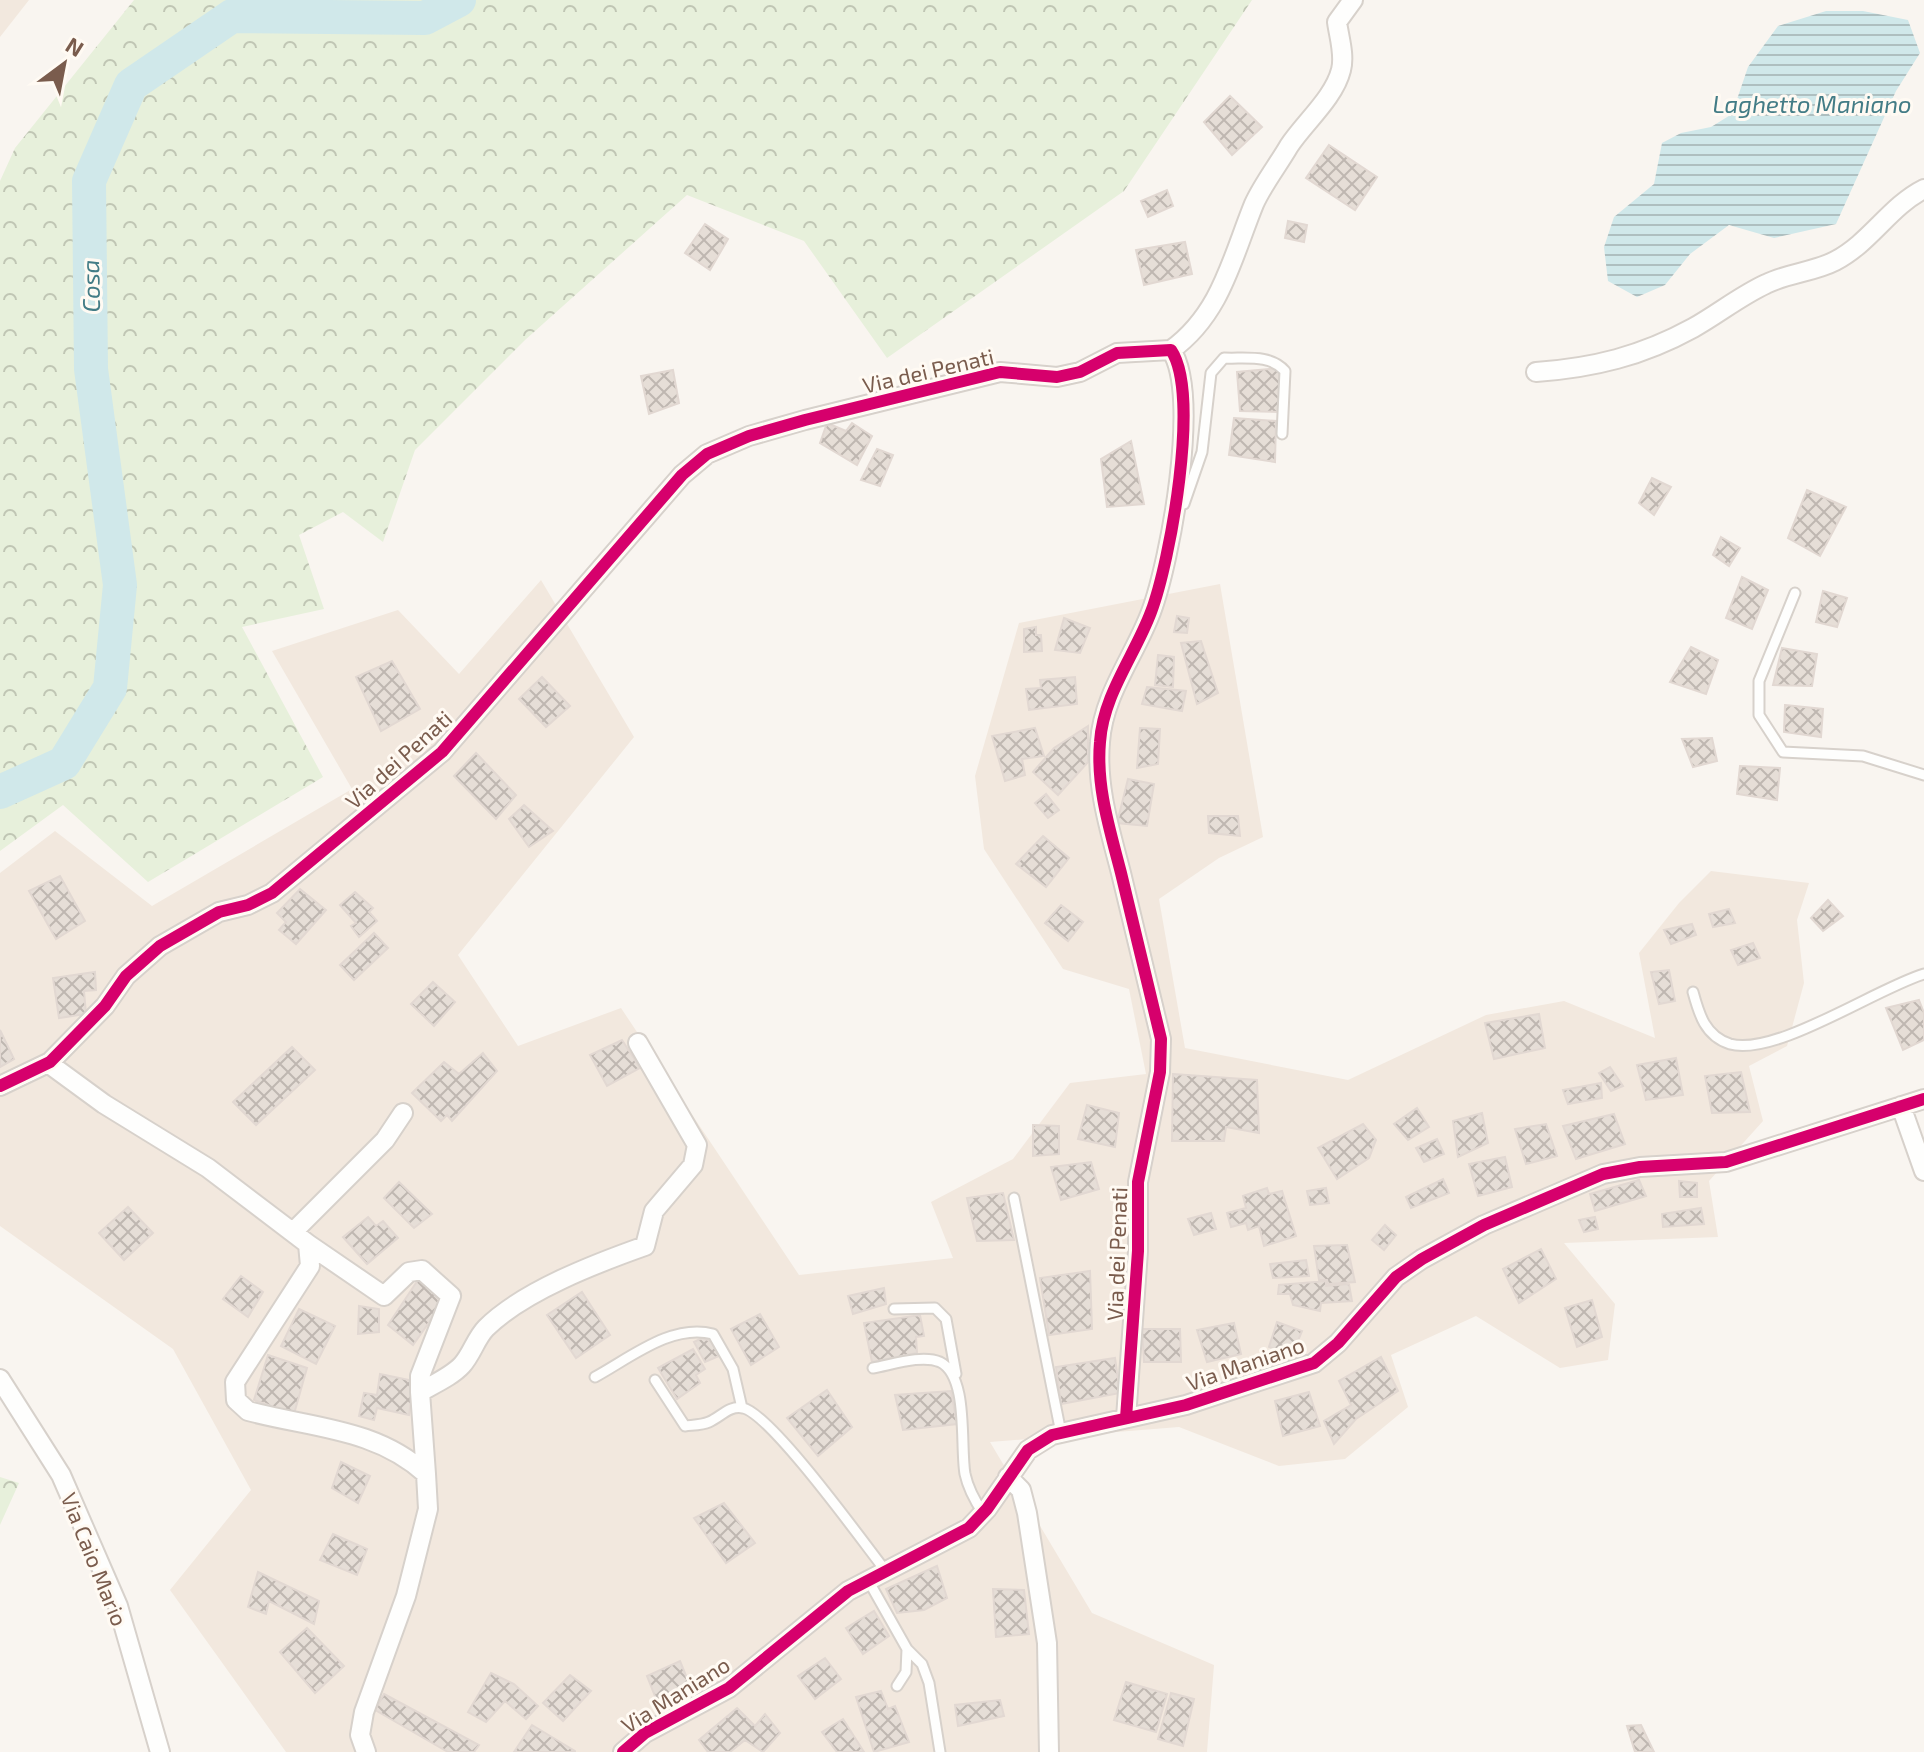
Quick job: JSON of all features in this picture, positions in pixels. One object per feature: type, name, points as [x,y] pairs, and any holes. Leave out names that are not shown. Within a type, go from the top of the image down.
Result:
[{"type":"street","points":[[1171,350],[1189,337],[1220,294],[1255,202],[1292,142],[1334,85],[1341,71],[1342,52],[1337,22],[1353,0]]},
{"type":"street","points":[[1536,372],[1608,364],[1637,355],[1691,329],[1767,283],[1837,261],[1888,220],[1903,200],[1924,189]]},
{"type":"street","name":"Via dei Penati","points":[[0,1086],[48,1063],[105,1006],[126,976],[160,946],[219,912],[248,905],[272,893],[442,752],[682,475],[707,454],[749,436],[805,420],[1000,372],[1057,377],[1080,372],[1117,353],[1171,350],[1179,369],[1184,418],[1176,506],[1151,613],[1110,701],[1100,739],[1100,785],[1161,1039],[1158,1086],[1138,1182],[1138,1251],[1126,1418]]},
{"type":"street","points":[[420,1392],[462,1366],[486,1329],[518,1306],[584,1267],[645,1246],[654,1211],[693,1165],[697,1145],[638,1043]]},
{"type":"street","points":[[48,1063],[104,1104],[208,1168],[308,1244],[384,1296],[409,1272],[422,1270],[451,1296],[420,1376],[428,1509],[406,1596],[364,1712],[360,1735],[366,1752]]},
{"type":"street","name":"Via Maniano","points":[[623,1752],[645,1733],[729,1688],[848,1591],[969,1528],[1028,1450],[1061,1433],[1186,1405],[1314,1363],[1338,1343],[1396,1277],[1422,1259],[1484,1225],[1603,1174],[1640,1167],[1726,1162],[1924,1099]]},
{"type":"street","points":[[1901,1106],[1924,1171]]},
{"type":"street","points":[[293,1232],[385,1140],[403,1113]]},
{"type":"street","points":[[308,1244],[310,1266],[235,1382],[236,1400],[248,1411],[374,1439],[408,1457],[426,1474]]},
{"type":"street","name":"Via Caio Mario","points":[[0,1379],[61,1475],[118,1606],[160,1752]]},
{"type":"street","points":[[1008,1477],[1021,1490],[1027,1513],[1045,1631],[1049,1752]]},
{"type":"lane","points":[[1176,506],[1184,504],[1197,474],[1211,373],[1224,358],[1267,359],[1278,363],[1285,371],[1282,434]]},
{"type":"lane","points":[[1795,593],[1759,681],[1759,715],[1783,752],[1863,756],[1924,775]]},
{"type":"lane","points":[[1693,992],[1702,1022],[1714,1035],[1730,1044],[1746,1045],[1816,1024],[1924,974]]},
{"type":"lane","points":[[1014,1198],[1061,1433]]},
{"type":"lane","points":[[894,1309],[935,1308],[946,1319],[958,1386],[965,1476],[983,1513]]},
{"type":"lane","points":[[595,1377],[682,1330],[701,1331],[713,1334],[733,1369],[742,1408]]},
{"type":"lane","points":[[873,1368],[925,1359],[939,1362],[951,1370],[958,1386]]},
{"type":"lane","points":[[655,1380],[685,1426],[709,1423],[728,1410],[742,1408],[756,1415],[814,1480],[876,1575],[907,1649],[922,1664],[929,1683],[940,1752]]},
{"type":"lane","points":[[897,1686],[906,1672],[907,1649]]},
{"type":"shaded area","points":[[0,0],[29,0],[0,37]]},
{"type":"shaded area","points":[[541,580],[634,737],[458,955],[518,1046],[621,1008],[799,1275],[953,1258],[931,1202],[1013,1159],[1070,1083],[1146,1074],[1129,989],[1063,969],[984,849],[975,776],[1019,623],[1220,584],[1263,837],[1219,858],[1159,899],[1185,1048],[1348,1080],[1486,1015],[1564,1001],[1655,1038],[1639,953],[1679,903],[1711,871],[1809,883],[1797,920],[1804,983],[1787,1046],[1749,1066],[1763,1121],[1709,1181],[1718,1237],[1564,1243],[1615,1304],[1608,1360],[1560,1368],[1476,1316],[1391,1355],[1408,1407],[1345,1459],[1279,1466],[1179,1427],[990,1442],[1092,1613],[1214,1665],[1207,1752],[286,1752],[170,1590],[251,1490],[173,1349],[0,1226],[0,873],[55,831],[152,906],[352,789],[272,651],[398,610],[459,674]]},
{"type":"green space","points":[[134,0],[1252,0],[1124,191],[887,358],[804,241],[687,195],[525,340],[415,450],[383,542],[343,512],[299,535],[324,609],[242,627],[323,777],[148,882],[63,805],[0,851],[0,181],[15,148]]},
{"type":"green space","points":[[0,1477],[19,1483],[0,1525]]},
{"type":"water","name":"Laghetto Maniano","points":[[1826,11],[1863,11],[1908,20],[1920,53],[1896,91],[1836,224],[1774,238],[1729,225],[1690,254],[1665,285],[1637,297],[1608,281],[1604,247],[1614,217],[1654,184],[1662,143],[1681,133],[1711,127],[1732,114],[1748,67],[1778,26]]},
{"type":"building","points":[[1230,96],[1262,127],[1232,155],[1204,122]]},
{"type":"building","points":[[1329,145],[1377,177],[1355,210],[1306,178]]},
{"type":"building","points":[[1167,190],[1173,206],[1148,217],[1141,201]]},
{"type":"building","points":[[1288,221],[1307,225],[1304,242],[1285,238]]},
{"type":"building","points":[[705,224],[728,239],[710,270],[685,253]]},
{"type":"building","points":[[1185,242],[1192,274],[1144,285],[1136,250]]},
{"type":"building","points":[[1279,368],[1279,412],[1240,411],[1237,372]]},
{"type":"building","points":[[673,370],[679,403],[649,414],[641,376]]},
{"type":"building","points":[[1234,418],[1276,421],[1275,462],[1229,455]]},
{"type":"building","points":[[827,423],[846,431],[852,423],[872,436],[857,465],[820,443]]},
{"type":"building","points":[[1131,441],[1144,504],[1107,507],[1101,459]]},
{"type":"building","points":[[877,449],[893,455],[880,486],[861,480]]},
{"type":"building","points":[[1652,478],[1671,487],[1654,515],[1639,503]]},
{"type":"building","points":[[1807,490],[1846,507],[1820,556],[1788,538]]},
{"type":"building","points":[[1721,537],[1740,548],[1729,566],[1713,555]]},
{"type":"building","points":[[1742,577],[1768,590],[1752,629],[1726,618]]},
{"type":"building","points":[[1823,591],[1847,598],[1837,627],[1816,622]]},
{"type":"building","points":[[1177,616],[1189,618],[1187,633],[1174,632]]},
{"type":"building","points":[[1064,618],[1090,628],[1080,653],[1055,650]]},
{"type":"building","points":[[1036,627],[1036,635],[1041,635],[1042,651],[1024,652],[1024,629]]},
{"type":"building","points":[[1201,641],[1218,693],[1197,704],[1181,643]]},
{"type":"building","points":[[1691,647],[1718,660],[1706,694],[1670,682]]},
{"type":"building","points":[[1782,648],[1817,654],[1812,686],[1773,685]]},
{"type":"building","points":[[1158,655],[1174,657],[1173,687],[1155,685]]},
{"type":"building","points":[[392,661],[420,709],[381,731],[356,677]]},
{"type":"building","points":[[542,677],[570,706],[546,727],[519,699]]},
{"type":"building","points":[[1075,677],[1077,704],[1029,710],[1026,689],[1041,688],[1040,680]]},
{"type":"building","points":[[1147,687],[1186,691],[1182,711],[1142,704]]},
{"type":"building","points":[[1785,705],[1823,709],[1821,737],[1784,732]]},
{"type":"building","points":[[1088,726],[1088,762],[1058,795],[1033,772],[1054,748]]},
{"type":"building","points":[[1035,728],[1044,756],[1022,759],[1025,775],[1005,781],[992,736]]},
{"type":"building","points":[[1140,728],[1160,729],[1158,764],[1137,768]]},
{"type":"building","points":[[1712,738],[1717,761],[1693,767],[1682,739]]},
{"type":"building","points":[[476,753],[516,795],[496,819],[454,776]]},
{"type":"building","points":[[1740,766],[1780,768],[1777,800],[1737,794]]},
{"type":"building","points":[[1128,779],[1154,784],[1147,826],[1117,823]]},
{"type":"building","points":[[1046,794],[1059,810],[1048,818],[1035,803]]},
{"type":"building","points":[[524,805],[553,831],[529,847],[509,819]]},
{"type":"building","points":[[1208,816],[1238,816],[1240,836],[1209,833]]},
{"type":"building","points":[[1043,836],[1069,858],[1046,887],[1016,864]]},
{"type":"building","points":[[60,876],[85,921],[56,939],[29,891]]},
{"type":"building","points":[[300,889],[326,910],[296,944],[279,930],[286,922],[277,913]]},
{"type":"building","points":[[355,892],[373,908],[369,912],[377,921],[359,937],[351,926],[356,923],[340,905]]},
{"type":"building","points":[[1828,900],[1843,916],[1823,931],[1811,918]]},
{"type":"building","points":[[1061,905],[1083,922],[1068,941],[1045,923]]},
{"type":"building","points":[[1729,909],[1735,923],[1713,927],[1709,914]]},
{"type":"building","points":[[1692,924],[1696,935],[1671,944],[1664,930]]},
{"type":"building","points":[[374,933],[388,948],[354,980],[340,965]]},
{"type":"building","points":[[1753,943],[1760,958],[1738,965],[1731,950]]},
{"type":"building","points":[[1669,970],[1675,1001],[1659,1004],[1651,972]]},
{"type":"building","points":[[95,972],[96,990],[84,991],[86,1014],[59,1018],[53,978]]},
{"type":"building","points":[[433,982],[455,1002],[434,1026],[411,1004]]},
{"type":"building","points":[[1919,1000],[1924,1013],[1924,1040],[1903,1050],[1886,1008]]},
{"type":"building","points":[[1539,1014],[1545,1048],[1494,1059],[1485,1023]]},
{"type":"building","points":[[0,1030],[14,1059],[0,1067]]},
{"type":"building","points":[[622,1040],[640,1068],[607,1086],[590,1055]]},
{"type":"building","points":[[292,1047],[315,1070],[256,1125],[233,1102]]},
{"type":"building","points":[[483,1053],[497,1071],[452,1121],[447,1115],[441,1121],[412,1093],[444,1062],[459,1074]]},
{"type":"building","points":[[1676,1058],[1683,1095],[1646,1100],[1637,1065]]},
{"type":"building","points":[[1610,1067],[1623,1086],[1611,1091],[1599,1073]]},
{"type":"building","points":[[1741,1072],[1750,1112],[1712,1113],[1705,1076]]},
{"type":"building","points":[[1173,1074],[1257,1080],[1259,1133],[1226,1127],[1224,1141],[1172,1141]]},
{"type":"building","points":[[1601,1083],[1602,1098],[1568,1104],[1563,1090]]},
{"type":"building","points":[[1087,1105],[1119,1113],[1115,1147],[1078,1139]]},
{"type":"building","points":[[1417,1108],[1429,1127],[1408,1140],[1394,1124]]},
{"type":"building","points":[[1482,1113],[1488,1143],[1458,1157],[1453,1121]]},
{"type":"building","points":[[1614,1114],[1625,1144],[1576,1159],[1563,1126]]},
{"type":"building","points":[[1363,1124],[1376,1140],[1369,1158],[1337,1179],[1318,1148]]},
{"type":"building","points":[[1546,1124],[1557,1156],[1526,1164],[1515,1129]]},
{"type":"building","points":[[1033,1125],[1059,1126],[1059,1154],[1033,1156]]},
{"type":"building","points":[[1437,1139],[1444,1154],[1424,1162],[1416,1148]]},
{"type":"building","points":[[1505,1157],[1512,1187],[1478,1196],[1469,1164]]},
{"type":"building","points":[[1091,1162],[1099,1189],[1061,1200],[1051,1167]]},
{"type":"building","points":[[1443,1179],[1449,1193],[1411,1208],[1406,1197]]},
{"type":"building","points":[[1639,1180],[1646,1196],[1595,1211],[1590,1194]]},
{"type":"building","points":[[1679,1181],[1697,1183],[1697,1197],[1680,1197]]},
{"type":"building","points":[[399,1182],[432,1214],[414,1228],[384,1198]]},
{"type":"building","points":[[1267,1188],[1269,1194],[1282,1191],[1296,1236],[1264,1246],[1259,1226],[1248,1230],[1246,1223],[1231,1227],[1227,1213],[1246,1208],[1243,1196]]},
{"type":"building","points":[[1326,1188],[1329,1203],[1310,1205],[1307,1191]]},
{"type":"building","points":[[1003,1193],[1014,1240],[977,1241],[967,1198]]},
{"type":"building","points":[[128,1207],[153,1233],[124,1260],[99,1233]]},
{"type":"building","points":[[1701,1208],[1704,1224],[1663,1227],[1662,1214]]},
{"type":"building","points":[[1211,1213],[1216,1229],[1194,1235],[1188,1219]]},
{"type":"building","points":[[368,1217],[376,1226],[383,1221],[398,1238],[367,1264],[343,1237]]},
{"type":"building","points":[[1595,1217],[1598,1229],[1584,1232],[1579,1220]]},
{"type":"building","points":[[1385,1225],[1396,1235],[1384,1250],[1372,1240]]},
{"type":"building","points":[[1347,1245],[1355,1282],[1328,1284],[1327,1280],[1319,1280],[1314,1246]]},
{"type":"building","points":[[1541,1249],[1556,1279],[1519,1303],[1503,1269]]},
{"type":"building","points":[[1306,1260],[1309,1276],[1273,1278],[1270,1264]]},
{"type":"building","points":[[1090,1271],[1092,1329],[1049,1335],[1040,1278]]},
{"type":"building","points":[[241,1276],[263,1292],[248,1317],[223,1299]]},
{"type":"building","points":[[420,1277],[447,1297],[413,1345],[388,1325]]},
{"type":"building","points":[[1326,1281],[1326,1286],[1349,1284],[1352,1301],[1321,1303],[1320,1311],[1293,1305],[1290,1294],[1278,1294],[1279,1285]]},
{"type":"building","points":[[884,1288],[886,1304],[853,1314],[848,1296]]},
{"type":"building","points":[[582,1292],[610,1335],[576,1358],[547,1315]]},
{"type":"building","points":[[1592,1300],[1602,1337],[1577,1347],[1565,1308]]},
{"type":"building","points":[[359,1306],[379,1309],[379,1332],[358,1334]]},
{"type":"building","points":[[299,1309],[335,1326],[316,1364],[281,1346]]},
{"type":"building","points":[[760,1314],[779,1347],[751,1365],[731,1329]]},
{"type":"building","points":[[920,1315],[924,1336],[916,1337],[917,1353],[872,1362],[864,1323]]},
{"type":"building","points":[[1277,1322],[1302,1331],[1292,1355],[1269,1347]]},
{"type":"building","points":[[1234,1323],[1241,1354],[1207,1362],[1197,1330]]},
{"type":"building","points":[[1142,1329],[1180,1329],[1181,1362],[1144,1362]]},
{"type":"building","points":[[702,1338],[711,1341],[719,1356],[705,1362],[694,1342]]},
{"type":"building","points":[[693,1349],[705,1369],[696,1375],[700,1383],[677,1399],[658,1368]]},
{"type":"building","points":[[268,1355],[307,1368],[294,1414],[254,1400]]},
{"type":"building","points":[[1381,1357],[1398,1391],[1356,1419],[1334,1444],[1324,1421],[1351,1405],[1339,1381]]},
{"type":"building","points":[[1115,1358],[1120,1393],[1061,1404],[1056,1367]]},
{"type":"building","points":[[380,1374],[414,1381],[409,1415],[377,1408],[374,1420],[359,1416],[364,1393],[377,1395]]},
{"type":"building","points":[[827,1390],[852,1427],[818,1456],[787,1418]]},
{"type":"building","points":[[951,1391],[957,1424],[903,1430],[895,1395]]},
{"type":"building","points":[[1309,1392],[1320,1426],[1283,1436],[1275,1401]]},
{"type":"building","points":[[341,1462],[370,1476],[358,1503],[332,1488]]},
{"type":"building","points":[[724,1503],[755,1543],[726,1563],[694,1518]]},
{"type":"building","points":[[333,1534],[367,1549],[357,1575],[320,1560]]},
{"type":"building","points":[[937,1566],[947,1598],[924,1610],[897,1613],[886,1589]]},
{"type":"building","points":[[258,1572],[319,1601],[314,1624],[269,1601],[266,1614],[248,1607]]},
{"type":"building","points":[[993,1589],[1024,1590],[1029,1634],[996,1637]]},
{"type":"building","points":[[874,1611],[889,1636],[863,1654],[846,1628]]},
{"type":"building","points":[[307,1628],[344,1666],[315,1693],[280,1652]]},
{"type":"building","points":[[825,1658],[841,1679],[815,1699],[798,1676]]},
{"type":"building","points":[[680,1661],[695,1698],[662,1714],[647,1676]]},
{"type":"building","points":[[491,1673],[514,1684],[538,1706],[526,1719],[505,1701],[486,1722],[468,1712]]},
{"type":"building","points":[[570,1675],[591,1691],[563,1721],[543,1703]]},
{"type":"building","points":[[1126,1682],[1167,1694],[1156,1732],[1114,1720]]},
{"type":"building","points":[[881,1691],[888,1709],[895,1706],[909,1742],[874,1752],[856,1697]]},
{"type":"building","points":[[1171,1693],[1194,1699],[1183,1746],[1158,1739]]},
{"type":"building","points":[[384,1694],[479,1745],[474,1752],[448,1752],[375,1710]]},
{"type":"building","points":[[1000,1700],[1004,1716],[958,1726],[955,1705]]},
{"type":"building","points":[[737,1708],[755,1726],[765,1714],[780,1733],[763,1752],[745,1740],[730,1752],[708,1752],[699,1740]]},
{"type":"building","points":[[843,1719],[864,1752],[837,1752],[822,1732]]},
{"type":"building","points":[[532,1725],[575,1751],[575,1752],[514,1752]]},
{"type":"building","points":[[1641,1725],[1654,1752],[1635,1752],[1627,1726]]},
{"type":"waterway","name":"Cosa","points":[[0,792],[64,763],[110,688],[120,585],[91,369],[89,181],[131,85],[232,16],[425,18],[459,0]]},
{"type":"cycle path","points":[[0,1086],[50,1062],[105,1006],[126,976],[160,946],[219,912],[248,905],[272,893],[442,752],[682,475],[707,454],[749,436],[805,420],[1000,372],[1057,377],[1080,372],[1117,353],[1171,350],[1180,372],[1183,402],[1183,439],[1174,519],[1151,612],[1107,708],[1099,759],[1105,808],[1161,1039],[1160,1072],[1138,1182],[1138,1251],[1126,1418]]},
{"type":"cycle path","points":[[623,1752],[645,1733],[729,1688],[848,1591],[969,1528],[987,1509],[1028,1450],[1052,1435],[1186,1405],[1314,1363],[1338,1343],[1396,1277],[1422,1259],[1484,1225],[1603,1174],[1640,1167],[1726,1162],[1924,1099]]}]
